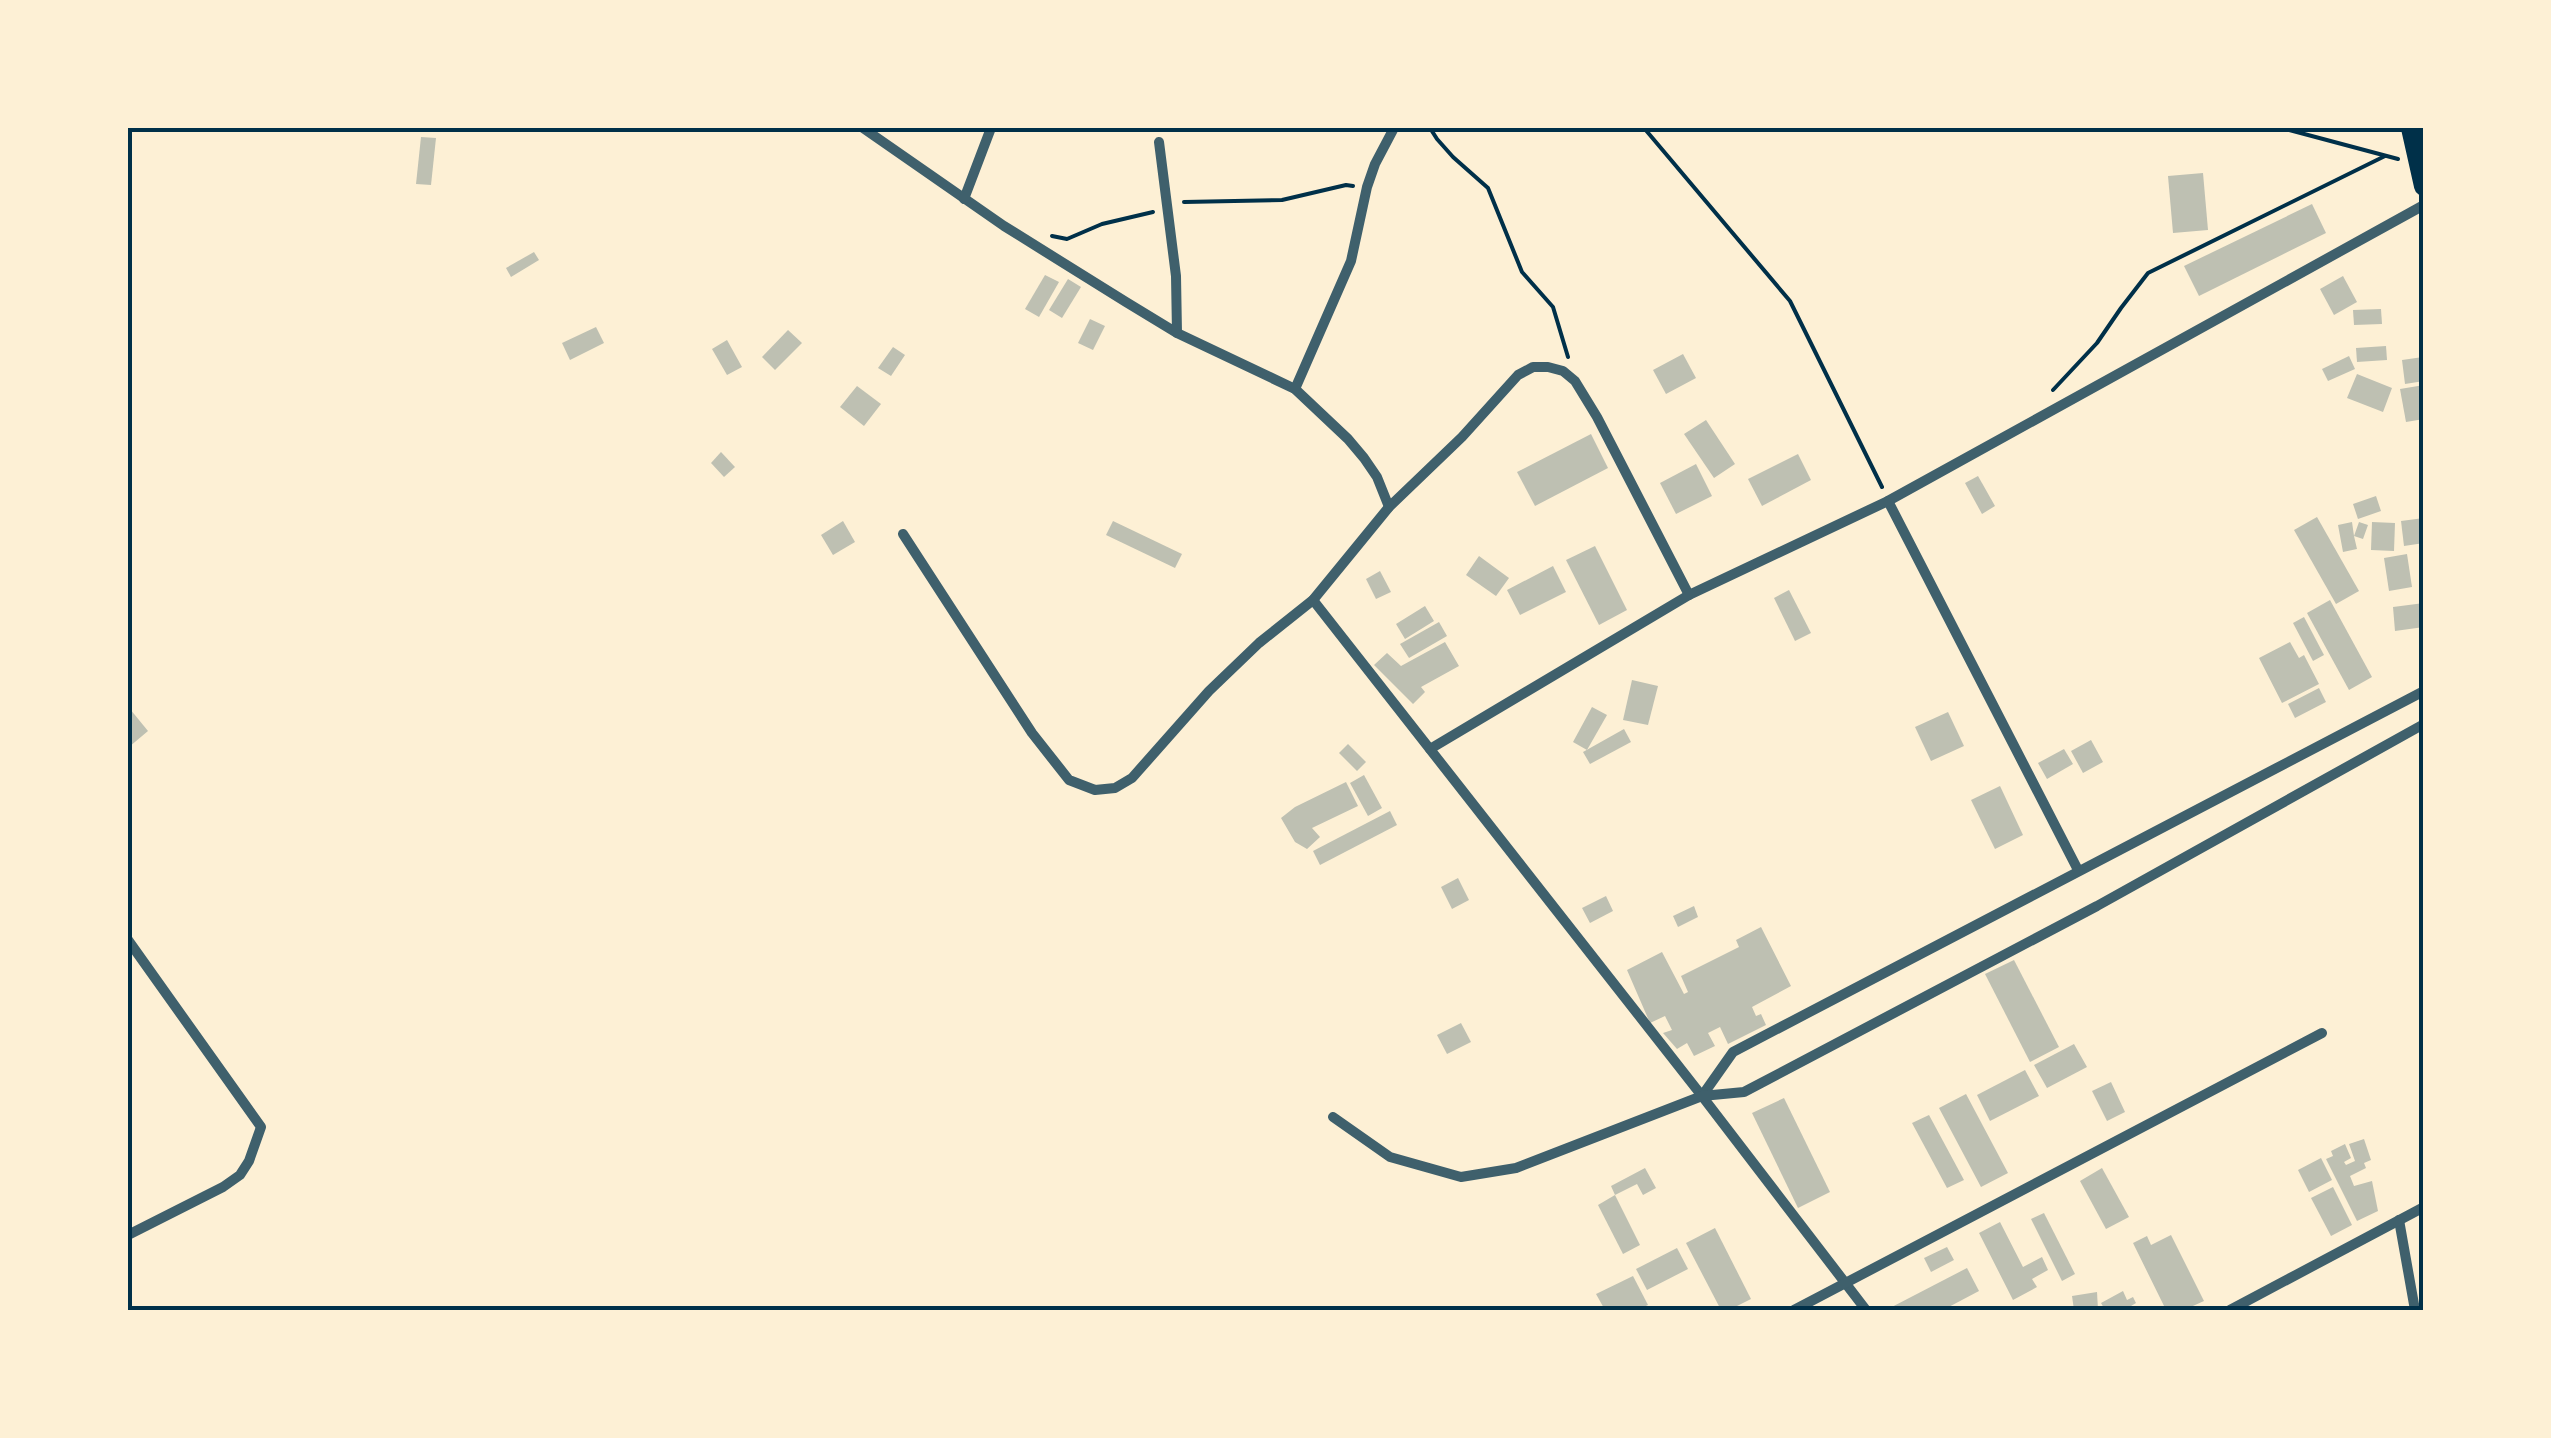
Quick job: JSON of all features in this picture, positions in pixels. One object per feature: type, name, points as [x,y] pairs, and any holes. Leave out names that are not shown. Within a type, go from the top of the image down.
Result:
[{"type":"main road","points":[[2411,128],[2424,186]]},
{"type":"street","points":[[863,128],[1004,226],[1178,333],[1295,388],[1364,458],[1389,507]]},
{"type":"street","points":[[964,199],[991,128]]},
{"type":"street","points":[[1295,388],[1351,261],[1367,187],[1394,128]]},
{"type":"street","points":[[1159,142],[1176,276],[1178,333]]},
{"type":"street","points":[[1430,750],[1689,595],[1888,501],[2424,206]]},
{"type":"street","points":[[903,534],[1032,732],[1070,780],[1094,790],[1115,788],[1132,778],[1259,643],[1314,600],[1389,507],[1462,437],[1518,375],[1532,367],[1563,371],[1575,380],[1689,595]]},
{"type":"street","points":[[1888,501],[2078,870]]},
{"type":"street","points":[[1314,600],[1866,1310]]},
{"type":"street","points":[[1702,1096],[1733,1052],[2424,691]]},
{"type":"street","points":[[1333,1117],[1390,1157],[1461,1178],[1516,1168],[1702,1096],[1744,1092],[2098,906],[2424,724]]},
{"type":"street","points":[[128,940],[261,1127],[240,1176],[128,1235]]},
{"type":"street","points":[[1794,1310],[2322,1033]]},
{"type":"street","points":[[2230,1310],[2424,1207]]},
{"type":"street","points":[[2399,1220],[2415,1310]]},
{"type":"path","points":[[1430,128],[1445,148],[1488,188],[1522,272],[1553,307],[1575,380]]},
{"type":"path","points":[[1644,128],[1790,301],[1888,501]]},
{"type":"path","points":[[2282,128],[2419,164]]},
{"type":"path","points":[[2051,393],[2097,344],[2148,273],[2385,156]]},
{"type":"building","points":[[421,137],[436,138],[431,185],[416,184]]},
{"type":"building","points":[[2203,173],[2208,230],[2173,233],[2168,176]]},
{"type":"building","points":[[2312,204],[2326,233],[2199,296],[2184,266]]},
{"type":"building","points":[[534,252],[539,260],[511,277],[506,268]]},
{"type":"building","points":[[1045,275],[1059,282],[1039,317],[1025,309]]},
{"type":"building","points":[[2343,276],[2357,302],[2334,315],[2320,289]]},
{"type":"building","points":[[1068,279],[1081,287],[1062,318],[1049,310]]},
{"type":"building","points":[[2381,309],[2382,324],[2354,325],[2353,310]]},
{"type":"building","points":[[1090,319],[1105,326],[1093,350],[1078,343]]},
{"type":"building","points":[[596,327],[604,343],[570,360],[562,343]]},
{"type":"building","points":[[788,330],[802,343],[775,370],[762,357]]},
{"type":"building","points":[[727,340],[742,367],[727,375],[712,349]]},
{"type":"building","points":[[2386,346],[2387,360],[2357,362],[2356,348]]},
{"type":"building","points":[[893,347],[905,355],[891,376],[878,368]]},
{"type":"building","points":[[1683,354],[1696,378],[1666,394],[1653,370]]},
{"type":"building","points":[[2349,356],[2355,369],[2328,381],[2322,369]]},
{"type":"building","points":[[2423,357],[2424,381],[2405,384],[2402,360]]},
{"type":"building","points":[[2357,374],[2392,388],[2383,412],[2347,398]]},
{"type":"building","points":[[2424,385],[2424,419],[2406,422],[2400,389]]},
{"type":"building","points":[[857,386],[881,404],[864,426],[840,407]]},
{"type":"building","points":[[1706,420],[1735,464],[1714,478],[1684,434]]},
{"type":"building","points":[[1591,434],[1608,468],[1535,506],[1517,472]]},
{"type":"building","points":[[721,452],[735,467],[724,477],[711,463]]},
{"type":"building","points":[[1798,454],[1811,480],[1762,506],[1748,479]]},
{"type":"building","points":[[1696,464],[1712,496],[1676,514],[1660,483]]},
{"type":"building","points":[[1978,476],[1995,506],[1982,514],[1965,483]]},
{"type":"building","points":[[2376,496],[2381,511],[2358,519],[2353,504]]},
{"type":"building","points":[[2317,517],[2359,591],[2336,604],[2294,530]]},
{"type":"building","points":[[2424,518],[2424,543],[2404,546],[2401,521]]},
{"type":"building","points":[[843,521],[855,542],[833,555],[821,535]]},
{"type":"building","points":[[1113,521],[1182,554],[1175,568],[1106,535]]},
{"type":"building","points":[[2352,522],[2357,549],[2343,552],[2338,525]]},
{"type":"building","points":[[2359,522],[2368,525],[2363,539],[2354,536]]},
{"type":"building","points":[[2372,522],[2395,523],[2394,551],[2371,550]]},
{"type":"building","points":[[1595,546],[1627,610],[1599,625],[1566,560]]},
{"type":"building","points":[[2407,554],[2412,587],[2389,591],[2384,558]]},
{"type":"building","points":[[1479,556],[1509,578],[1496,596],[1466,575]]},
{"type":"building","points":[[1553,566],[1566,592],[1520,615],[1507,590]]},
{"type":"building","points":[[1380,571],[1391,592],[1376,599],[1366,579]]},
{"type":"building","points":[[1789,590],[1811,633],[1795,641],[1774,598]]},
{"type":"building","points":[[2330,600],[2372,677],[2349,690],[2307,613]]},
{"type":"building","points":[[2424,603],[2424,627],[2395,631],[2393,607]]},
{"type":"building","points":[[1425,606],[1434,621],[1405,639],[1396,624]]},
{"type":"building","points":[[2304,617],[2324,655],[2313,661],[2293,623]]},
{"type":"building","points":[[1439,622],[1447,636],[1409,658],[1400,644]]},
{"type":"building","points":[[1445,642],[1459,666],[1421,687],[1425,692],[1413,704],[1374,665],[1387,653],[1401,666]]},
{"type":"building","points":[[2290,642],[2299,658],[2304,655],[2319,684],[2282,703],[2259,658]]},
{"type":"building","points":[[1632,680],[1658,686],[1648,725],[1623,720]]},
{"type":"building","points":[[2319,688],[2326,702],[2295,718],[2288,704]]},
{"type":"building","points":[[1592,707],[1607,715],[1587,750],[1573,742]]},
{"type":"building","points":[[128,711],[148,731],[129,747]]},
{"type":"building","points":[[1948,712],[1964,746],[1931,761],[1915,727]]},
{"type":"building","points":[[1624,729],[1631,742],[1590,764],[1583,752]]},
{"type":"building","points":[[2091,740],[2103,762],[2083,773],[2071,751]]},
{"type":"building","points":[[1348,744],[1366,762],[1357,771],[1339,753]]},
{"type":"building","points":[[2064,749],[2073,764],[2047,779],[2038,763]]},
{"type":"building","points":[[1364,775],[1382,808],[1368,816],[1350,783]]},
{"type":"building","points":[[1346,782],[1358,806],[1312,828],[1320,837],[1307,849],[1295,842],[1281,818]]},
{"type":"building","points":[[2000,786],[2023,835],[1995,849],[1971,800]]},
{"type":"building","points":[[1390,811],[1397,825],[1320,865],[1313,851]]},
{"type":"building","points":[[1458,878],[1469,900],[1452,909],[1441,887]]},
{"type":"building","points":[[1606,896],[1613,911],[1590,923],[1582,908]]},
{"type":"building","points":[[1694,906],[1698,917],[1678,927],[1673,916]]},
{"type":"building","points":[[1761,927],[1791,986],[1752,1007],[1766,1025],[1728,1044],[1720,1027],[1708,1033],[1715,1046],[1694,1056],[1687,1043],[1677,1049],[1663,1033],[1672,1030],[1665,1016],[1650,1023],[1627,970],[1662,952],[1684,994],[1688,992],[1681,976],[1739,947],[1736,940]]},
{"type":"building","points":[[2014,960],[2059,1047],[2030,1062],[1985,974]]},
{"type":"building","points":[[1461,1023],[1471,1042],[1447,1054],[1437,1035]]},
{"type":"building","points":[[2074,1044],[2087,1067],[2047,1088],[2034,1065]]},
{"type":"building","points":[[2025,1070],[2039,1096],[1990,1121],[1977,1095]]},
{"type":"building","points":[[2111,1082],[2125,1112],[2107,1121],[2092,1091]]},
{"type":"building","points":[[1966,1094],[2008,1173],[1981,1187],[1939,1108]]},
{"type":"building","points":[[1784,1098],[1830,1192],[1798,1208],[1752,1113]]},
{"type":"building","points":[[1929,1115],[1964,1180],[1947,1188],[1912,1123]]},
{"type":"building","points":[[2364,1139],[2371,1160],[2364,1163],[2366,1168],[2350,1176],[2354,1186],[2372,1181],[2378,1211],[2357,1221],[2326,1159],[2333,1156],[2331,1151],[2345,1144],[2351,1158],[2344,1162],[2346,1165],[2355,1161],[2349,1144]]},
{"type":"building","points":[[2321,1158],[2332,1180],[2309,1192],[2298,1170]]},
{"type":"building","points":[[1645,1168],[1656,1188],[1643,1195],[1637,1184],[1615,1195],[1611,1186]]},
{"type":"building","points":[[2102,1168],[2129,1217],[2106,1229],[2080,1181]]},
{"type":"building","points":[[2333,1187],[2352,1225],[2331,1236],[2311,1198]]},
{"type":"building","points":[[1615,1195],[1640,1245],[1623,1254],[1598,1205]]},
{"type":"building","points":[[2044,1213],[2075,1274],[2062,1281],[2031,1219]]},
{"type":"building","points":[[2000,1222],[2023,1267],[2042,1257],[2048,1270],[2032,1279],[2037,1287],[2013,1300],[1979,1233]]},
{"type":"building","points":[[1715,1228],[1751,1299],[1729,1310],[1721,1310],[1686,1243]]},
{"type":"building","points":[[2171,1235],[2204,1301],[2184,1310],[2166,1310],[2133,1243],[2147,1236],[2151,1245]]},
{"type":"building","points":[[1947,1247],[1954,1260],[1931,1272],[1924,1258]]},
{"type":"building","points":[[1677,1248],[1688,1269],[1647,1290],[1636,1269]]},
{"type":"building","points":[[1967,1268],[1979,1291],[1943,1310],[1886,1310]]},
{"type":"building","points":[[1633,1276],[1648,1305],[1637,1310],[1605,1310],[1596,1294]]},
{"type":"building","points":[[2123,1291],[2127,1300],[2133,1297],[2134,1310],[2105,1310],[2101,1303]]},
{"type":"building","points":[[2097,1292],[2098,1310],[2074,1310],[2072,1296]]}]
